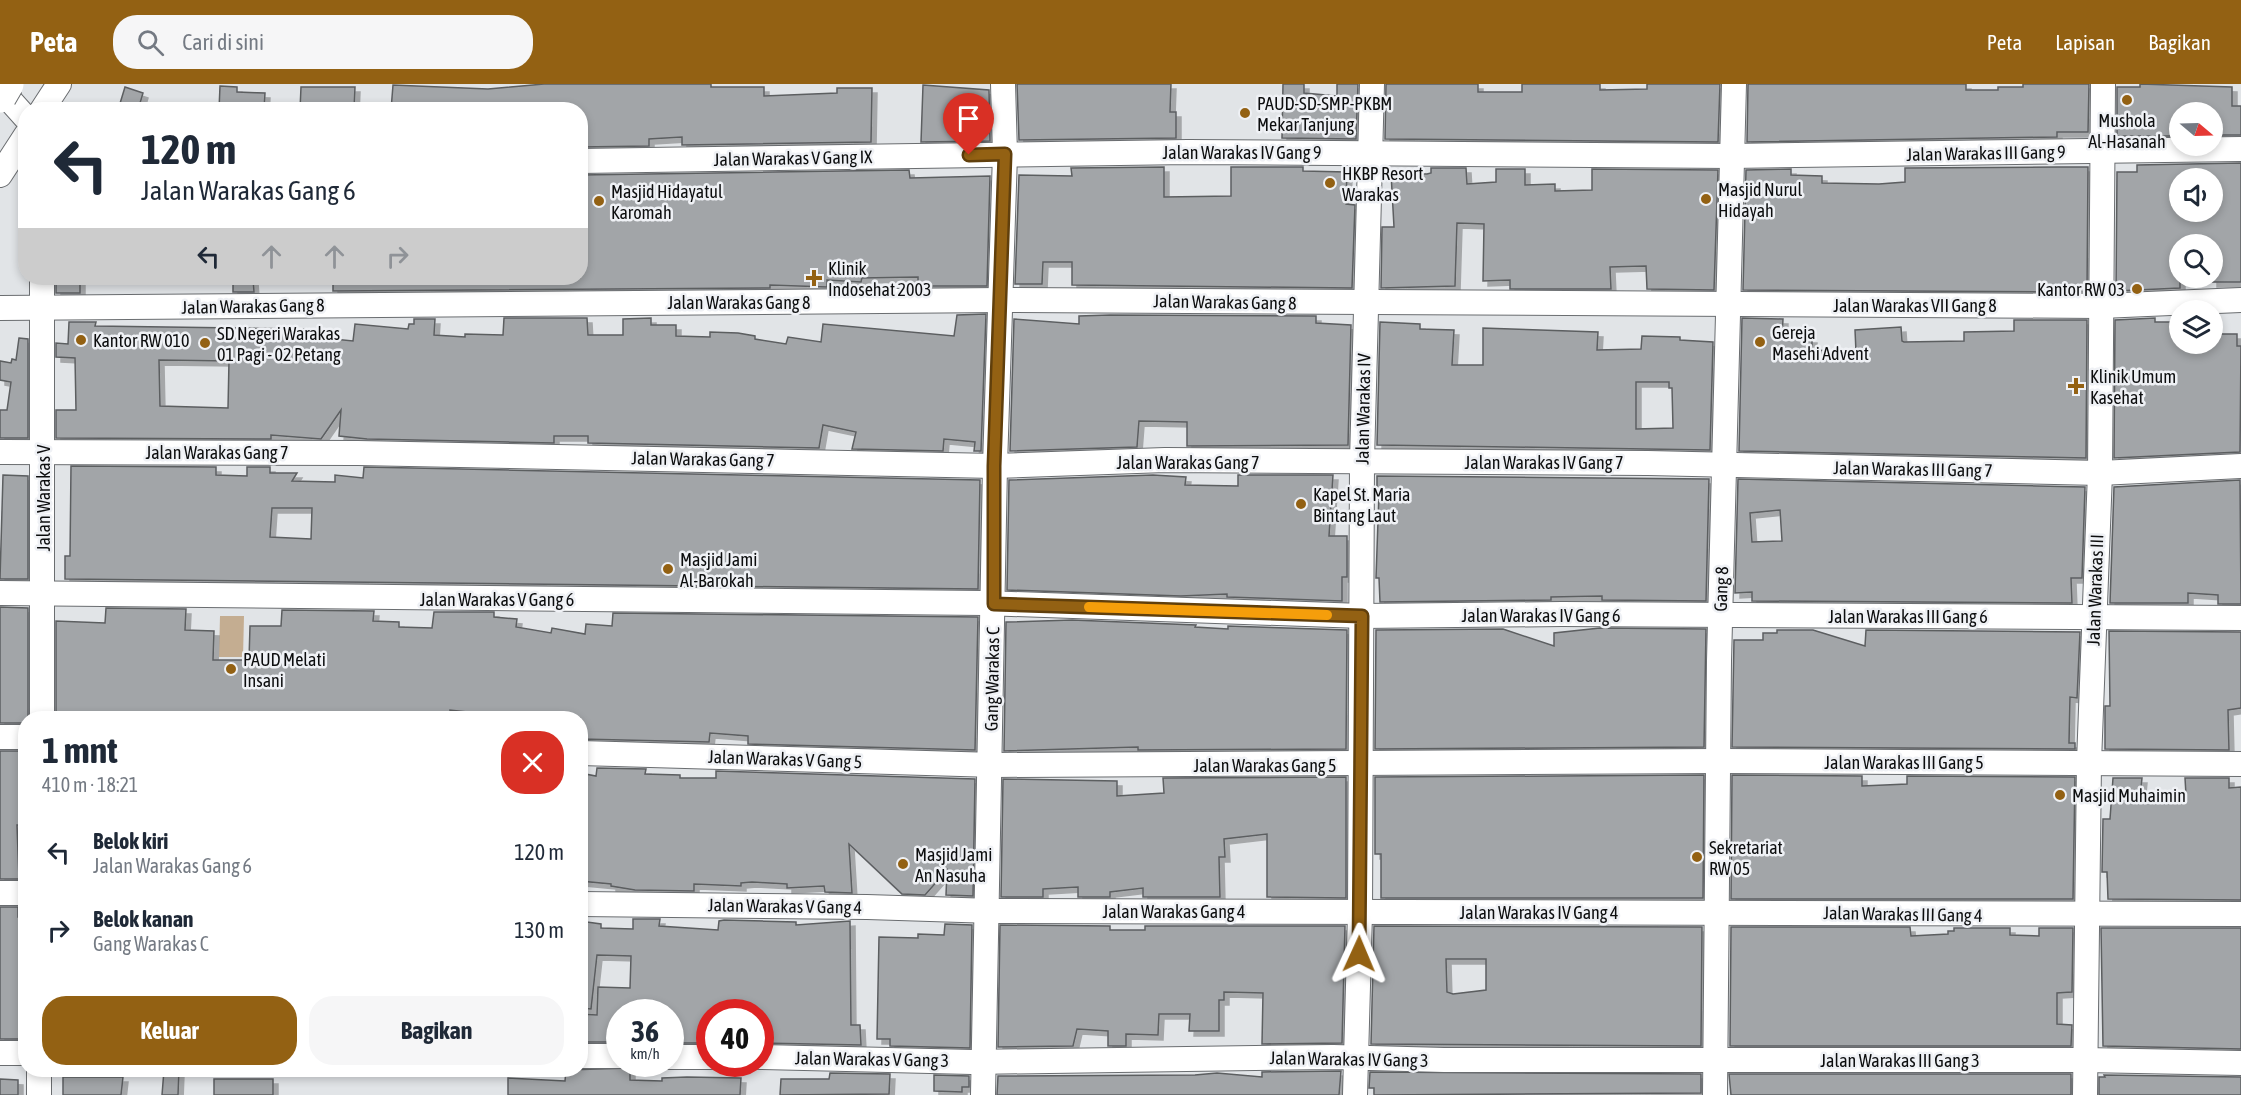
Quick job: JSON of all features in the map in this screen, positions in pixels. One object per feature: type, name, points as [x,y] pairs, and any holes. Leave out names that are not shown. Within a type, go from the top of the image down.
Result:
[{"type":"highway","points":[[0,96],[7,84]]},
{"type":"street","points":[[47,102],[59,84]]},
{"type":"street","name":"Gang Warakas C","points":[[983,1095],[994,604],[994,466],[1002,300],[1005,154],[1003,84]]},
{"type":"street","name":"Jalan Warakas IV","points":[[1355,1095],[1360,913],[1362,461],[1372,84]]},
{"type":"street","name":"Gang 8","points":[[1715,1095],[1720,615],[1730,305],[1734,84]]},
{"type":"street","name":"Jalan Warakas III","points":[[2085,1095],[2089,762],[2100,473],[2103,84]]},
{"type":"street","points":[[0,89],[18,109]]},
{"type":"street","points":[[0,175],[18,147]]},
{"type":"street","name":"Jalan Warakas III Gang 9","points":[[1731,156],[2102,152],[2241,148]]},
{"type":"street","name":"Jalan Warakas IV Gang 9","points":[[1005,154],[1371,153],[1731,156]]},
{"type":"street","name":"Jalan Warakas V Gang IX","points":[[588,161],[1005,154]]},
{"type":"street","name":"Jalan Warakas V","points":[[42,285],[44,592],[42,711]]},
{"type":"street","name":"Jalan Warakas Gang 8","points":[[0,308],[1002,300],[1730,305]]},
{"type":"street","points":[[2101,306],[2241,300]]},
{"type":"street","name":"Jalan Warakas VII Gang 8","points":[[1730,305],[2101,306]]},
{"type":"street","name":"Jalan Warakas Gang 7","points":[[0,452],[358,453],[994,466],[1165,460],[1362,461]]},
{"type":"street","name":"Jalan Warakas IV Gang 7","points":[[1362,461],[1648,463],[1725,466]]},
{"type":"street","name":"Jalan Warakas III Gang 7","points":[[1725,466],[2100,473]]},
{"type":"street","points":[[2100,473],[2241,466]]},
{"type":"street","name":"Jalan Warakas V Gang 6","points":[[0,593],[994,604],[1362,616]]},
{"type":"street","name":"Jalan Warakas IV Gang 6","points":[[1362,616],[1720,615]]},
{"type":"street","name":"Jalan Warakas III Gang 6","points":[[1720,615],[2241,618]]},
{"type":"street","points":[[0,737],[18,737]]},
{"type":"street","name":"Jalan Warakas V Gang 5","points":[[588,753],[990,765]]},
{"type":"street","name":"Jalan Warakas Gang 5","points":[[990,765],[1361,765],[1719,761]]},
{"type":"street","name":"Jalan Warakas III Gang 5","points":[[1719,761],[2089,762]]},
{"type":"street","points":[[2089,762],[2241,764]]},
{"type":"street","points":[[0,893],[18,893]]},
{"type":"street","name":"Jalan Warakas V Gang 4","points":[[588,904],[988,911]]},
{"type":"street","name":"Jalan Warakas Gang 4","points":[[988,911],[1360,913]]},
{"type":"street","name":"Jalan Warakas IV Gang 4","points":[[1360,913],[1718,912]]},
{"type":"street","name":"Jalan Warakas III Gang 4","points":[[1718,912],[2241,914]]},
{"type":"street","points":[[0,1053],[18,1053]]},
{"type":"street","points":[[588,1056],[606,1056]]},
{"type":"street","name":"Jalan Warakas V Gang 3","points":[[774,1057],[984,1061]]},
{"type":"street","name":"Jalan Warakas IV Gang 3","points":[[984,1061],[1356,1057],[1444,1060],[1714,1059]]},
{"type":"street","name":"Jalan Warakas III Gang 3","points":[[1714,1059],[2085,1060],[2241,1063]]},
{"type":"street","points":[[39,1077],[39,1095]]},
{"type":"shaded area","points":[[220,616],[244,616],[243,657],[219,657]]},
{"type":"building","points":[[544,84],[711,84],[711,87],[764,87],[764,96],[837,93],[837,88],[872,88],[871,142],[682,145],[682,137],[649,139],[649,146],[588,147],[588,102],[392,102],[393,85],[488,89]]},
{"type":"building","points":[[1017,84],[1171,84],[1170,112],[1176,112],[1176,138],[1019,140]]},
{"type":"building","points":[[1283,84],[1304,84],[1304,93],[1337,96],[1337,84],[1358,84],[1356,139],[1282,138]]},
{"type":"building","points":[[1386,84],[1478,84],[1478,92],[1522,92],[1522,84],[1600,84],[1600,90],[1647,89],[1647,84],[1720,84],[1718,142],[1385,139]]},
{"type":"building","points":[[1748,84],[1966,84],[1966,90],[1998,90],[1998,87],[2023,87],[2023,84],[2089,84],[2088,132],[2057,132],[2057,137],[1747,142]]},
{"type":"building","points":[[2140,84],[2232,87],[2232,106],[2241,106],[2241,135],[2223,135],[2223,102],[2169,102],[2169,136],[2117,136],[2117,87],[2140,87]]},
{"type":"building","points":[[923,85],[989,90],[990,141],[921,142]]},
{"type":"building","points":[[220,86],[237,87],[237,92],[265,93],[264,102],[219,102]]},
{"type":"building","points":[[125,87],[143,93],[140,102],[120,102]]},
{"type":"building","points":[[301,87],[355,87],[354,102],[300,102]]},
{"type":"building","points":[[2241,163],[2241,282],[2223,282],[2223,234],[2169,234],[2169,288],[2180,288],[2116,291],[2117,172],[2137,172],[2137,165]]},
{"type":"building","points":[[1164,167],[1164,197],[1231,196],[1231,167],[1303,167],[1303,171],[1347,172],[1346,204],[1355,205],[1352,288],[1072,285],[1072,262],[1043,262],[1042,284],[1015,284],[1019,175],[1072,176],[1071,168]]},
{"type":"building","points":[[2088,167],[2087,292],[1743,290],[1746,170],[1791,169],[1791,175],[1822,176],[1822,183],[1879,184],[1905,182],[1905,168]]},
{"type":"building","points":[[1431,168],[1466,168],[1467,184],[1496,182],[1496,169],[1525,169],[1525,185],[1555,184],[1555,191],[1592,190],[1592,169],[1718,170],[1714,290],[1647,289],[1646,266],[1610,267],[1611,289],[1510,289],[1510,280],[1483,281],[1484,224],[1457,223],[1455,286],[1381,288],[1382,227],[1394,227],[1391,173],[1427,174],[1431,173]]},
{"type":"building","points":[[909,170],[910,178],[990,176],[987,286],[918,286],[918,277],[862,278],[861,282],[827,280],[827,287],[770,285],[770,288],[333,291],[333,285],[588,285],[588,175]]},
{"type":"building","points":[[56,285],[80,285],[80,293],[56,293]]},
{"type":"building","points":[[233,285],[254,285],[254,292],[233,292]]},
{"type":"building","points":[[986,314],[981,451],[974,451],[975,442],[944,439],[943,451],[852,449],[856,432],[823,425],[819,448],[588,443],[588,436],[554,436],[554,443],[367,439],[339,436],[341,410],[321,439],[271,435],[271,439],[56,438],[56,410],[76,410],[75,358],[56,357],[56,343],[68,344],[69,322],[96,322],[95,326],[304,329],[304,336],[353,341],[355,324],[408,329],[409,324],[414,324],[414,319],[435,319],[434,335],[465,337],[465,334],[503,335],[504,318],[587,318],[588,335],[623,335],[623,319],[651,318],[651,325],[676,325],[676,336],[710,337],[710,332],[738,333],[755,336],[755,339],[786,344],[788,337],[821,342],[823,324],[954,336],[957,315]],"holes":[[[159,360],[229,361],[228,408],[160,406]]]},
{"type":"building","points":[[1079,316],[1316,316],[1316,323],[1351,325],[1348,445],[1187,446],[1187,422],[1139,421],[1137,447],[1010,451],[1014,319],[1079,324]]},
{"type":"building","points":[[1742,318],[1783,319],[1782,338],[1812,338],[1812,350],[1856,352],[1855,330],[1901,327],[1904,342],[1964,341],[1964,332],[2014,331],[2014,320],[2087,320],[2086,458],[1739,451]]},
{"type":"building","points":[[2155,318],[2155,322],[2169,322],[2169,354],[2223,354],[2223,334],[2237,334],[2237,346],[2241,346],[2240,452],[2114,458],[2115,320]]},
{"type":"building","points":[[1380,322],[1420,324],[1420,329],[1454,330],[1452,365],[1483,365],[1483,328],[1598,332],[1597,350],[1641,349],[1642,336],[1680,337],[1680,340],[1713,342],[1710,450],[1377,445]],"holes":[[[1636,382],[1669,382],[1669,388],[1672,388],[1673,428],[1636,429]]]},
{"type":"building","points":[[19,338],[28,339],[28,438],[0,438],[0,410],[7,410],[11,382],[0,380],[0,361],[11,363],[12,359],[16,360]]},
{"type":"building","points":[[71,466],[216,467],[216,475],[247,476],[247,467],[270,467],[270,473],[297,473],[292,481],[335,482],[335,475],[363,478],[364,467],[980,480],[978,589],[65,579],[65,556],[70,556]],"holes":[[[272,508],[312,508],[311,539],[270,537]]]},
{"type":"building","points":[[3,475],[28,476],[28,579],[0,579]]},
{"type":"building","points":[[1153,475],[1186,477],[1185,485],[1238,486],[1238,475],[1333,475],[1329,536],[1347,536],[1347,577],[1342,577],[1342,601],[1227,597],[1227,594],[1181,596],[1007,590],[1009,480]]},
{"type":"building","points":[[1377,476],[1709,479],[1706,601],[1602,600],[1602,596],[1551,597],[1551,600],[1380,602],[1379,578],[1376,578],[1379,493],[1377,493]]},
{"type":"building","points":[[1738,479],[2085,487],[2082,578],[2071,578],[2072,603],[1752,601],[1752,592],[1735,593]],"holes":[[[1780,510],[1782,541],[1752,542],[1750,513]]]},
{"type":"building","points":[[2240,480],[2241,604],[2218,604],[2218,595],[2188,593],[2188,603],[2110,603],[2114,487]]},
{"type":"building","points":[[0,607],[28,608],[28,711],[18,711],[18,723],[0,723]]},
{"type":"building","points":[[106,608],[186,609],[185,630],[214,631],[213,660],[249,660],[250,626],[281,626],[282,610],[374,611],[373,621],[399,622],[399,627],[432,628],[434,612],[494,612],[494,617],[517,619],[516,627],[551,633],[552,628],[585,634],[586,624],[612,626],[613,613],[978,617],[975,750],[748,744],[748,736],[710,733],[709,742],[588,739],[588,711],[56,711],[56,621],[105,623]]},
{"type":"building","points":[[1072,620],[1196,625],[1195,627],[1228,629],[1228,626],[1347,630],[1346,749],[1138,750],[1138,747],[1004,751],[1006,622]]},
{"type":"building","points":[[1600,628],[1706,629],[1704,747],[1375,749],[1376,630],[1503,629],[1554,646],[1554,633]]},
{"type":"building","points":[[1777,630],[1813,630],[1865,646],[1866,630],[2080,632],[2077,698],[2070,697],[2069,743],[2075,743],[2075,749],[1732,747],[1734,640],[1763,640],[1763,633],[1777,633]]},
{"type":"building","points":[[2109,631],[2241,632],[2241,708],[2228,710],[2229,750],[2105,749],[2105,706],[2110,706]]},
{"type":"building","points":[[0,751],[18,751],[18,879],[0,879]]},
{"type":"building","points":[[597,768],[646,769],[645,774],[680,775],[680,778],[716,778],[716,771],[975,779],[973,896],[946,895],[947,870],[925,895],[902,894],[849,844],[852,893],[825,892],[824,886],[787,888],[787,884],[752,882],[741,883],[741,886],[694,884],[694,891],[635,890],[588,882],[588,774],[596,776]]},
{"type":"building","points":[[1704,775],[1703,898],[1381,898],[1381,854],[1375,854],[1375,777]]},
{"type":"building","points":[[1732,775],[1862,776],[1862,786],[1907,784],[1907,776],[2075,777],[2073,899],[1731,899]]},
{"type":"building","points":[[1346,777],[1346,898],[1267,897],[1267,834],[1224,839],[1225,857],[1219,857],[1220,897],[1143,897],[1143,888],[1110,892],[1110,897],[1078,897],[1078,887],[1043,889],[1043,897],[1001,897],[1003,779],[1117,781],[1117,796],[1164,793],[1163,778]]},
{"type":"building","points":[[2113,778],[2142,778],[2140,798],[2186,795],[2185,778],[2229,778],[2229,788],[2241,787],[2241,900],[2108,899],[2107,872],[2102,872],[2103,819],[2110,819]]},
{"type":"building","points":[[0,907],[18,907],[18,1039],[0,1039]]},
{"type":"building","points":[[633,919],[660,919],[659,926],[718,930],[719,921],[724,920],[796,922],[796,925],[850,921],[851,1025],[860,1025],[861,1045],[774,1043],[774,999],[696,999],[696,1043],[684,1043],[684,999],[606,999],[606,1042],[588,1042],[588,1014],[597,1015],[598,987],[630,988],[631,956],[597,955],[591,1009],[588,1009],[588,922],[601,924],[601,928],[633,929]]},
{"type":"building","points":[[945,924],[972,925],[970,1048],[890,1046],[890,1039],[877,1039],[879,937],[918,938],[918,934],[944,935]]},
{"type":"building","points":[[1000,925],[1110,926],[1110,930],[1145,930],[1145,926],[1345,926],[1342,1043],[1262,1044],[1263,993],[1224,992],[1224,1000],[1219,1000],[1219,1031],[1189,1031],[1190,1014],[1159,1014],[1158,1035],[1126,1034],[1126,1046],[1108,1046],[1108,1031],[1077,1029],[1073,1046],[998,1047]]},
{"type":"building","points":[[1374,926],[1702,927],[1701,1046],[1371,1044]],"holes":[[[1446,959],[1486,959],[1486,990],[1453,994],[1447,992]]]},
{"type":"building","points":[[1731,927],[1910,927],[1911,936],[1948,934],[1948,931],[1954,931],[1954,928],[2010,928],[2010,935],[2039,936],[2039,928],[2073,928],[2072,992],[2057,993],[2057,1024],[2072,1025],[2071,1046],[1730,1046]]},
{"type":"building","points":[[2101,928],[2241,928],[2241,1049],[2103,1046]]},
{"type":"building","points":[[588,1069],[606,1069],[606,1077],[630,1077],[630,1080],[662,1081],[662,1078],[687,1077],[741,1078],[740,1095],[508,1095],[508,1078],[565,1081],[565,1077],[588,1077]]},
{"type":"building","points":[[1341,1071],[1339,1095],[997,1095],[998,1076],[1217,1073],[1262,1077],[1262,1072]]},
{"type":"building","points":[[1370,1072],[1701,1074],[1701,1093],[1374,1095],[1374,1088],[1369,1088]]},
{"type":"building","points":[[830,1073],[890,1074],[889,1094],[780,1095],[781,1079],[829,1079]]},
{"type":"building","points":[[1729,1074],[2071,1074],[2071,1095],[1731,1095]]},
{"type":"building","points":[[934,1075],[969,1076],[969,1087],[962,1087],[962,1092],[934,1091]]},
{"type":"building","points":[[2104,1075],[2241,1077],[2241,1095],[2099,1095],[2099,1077],[2105,1077]]},
{"type":"building","points":[[63,1077],[123,1077],[121,1095],[63,1095]]},
{"type":"building","points":[[163,1077],[179,1077],[178,1095],[162,1095]]},
{"type":"building","points":[[0,1079],[18,1080],[18,1095],[0,1095]]},
{"type":"building","points":[[214,1079],[273,1079],[273,1095],[214,1095]]},
{"type":"slow traffic","points":[[1089,607],[1327,615]]},
{"type":"place","name":"Mushola Al-Hasanah","points":[[2127,100]]},
{"type":"place","name":"PAUD-SD-SMP-PKBM Mekar Tanjung","points":[[1245,113]]},
{"type":"place","name":"HKBP Resort Warakas","points":[[1330,183]]},
{"type":"place","name":"Masjid Nurul Hidayah","points":[[1706,199]]},
{"type":"place","name":"Masjid Hidayatul Karomah","points":[[599,201]]},
{"type":"place","name":"Klinik Indosehat 2003","points":[[814,278]]},
{"type":"place","name":"Kantor RW 03","points":[[2137,289]]},
{"type":"place","name":"Kantor RW 010","points":[[81,340]]},
{"type":"place","name":"Gereja Masehi Advent","points":[[1760,342]]},
{"type":"place","name":"SD Negeri Warakas 01 Pagi - 02 Petang","points":[[205,343]]},
{"type":"place","name":"Klinik Umum Kasehat","points":[[2076,386]]},
{"type":"place","name":"Kapel St. Maria Bintang Laut","points":[[1301,504]]},
{"type":"place","name":"Masjid Jami Al-Barokah","points":[[668,569]]},
{"type":"place","name":"PAUD Melati Insani","points":[[231,669]]},
{"type":"place","name":"Masjid Muhaimin","points":[[2060,795]]},
{"type":"place","name":"Sekretariat RW 05","points":[[1697,857]]},
{"type":"place","name":"Masjid Jami An Nasuha","points":[[903,864]]},
{"type":"route","points":[[969,155],[1005,154],[1002,300],[994,466],[994,604],[1362,616],[1359,954]]}]
